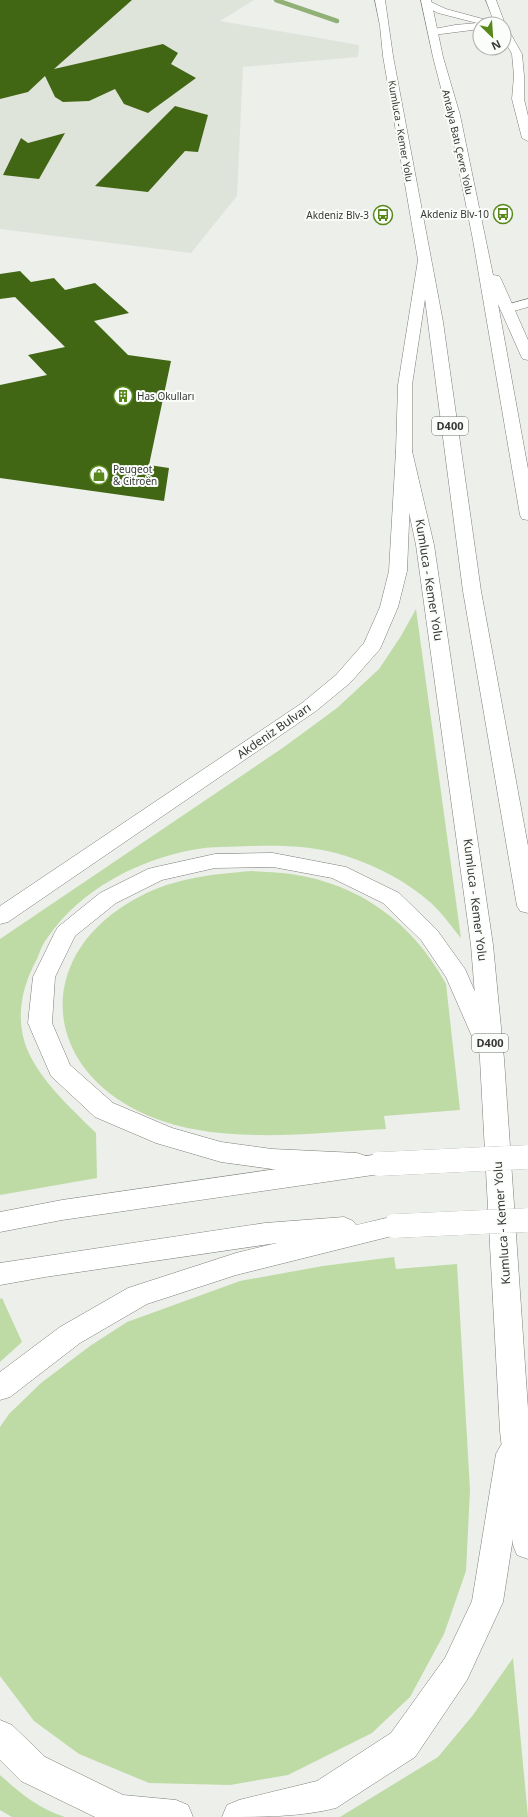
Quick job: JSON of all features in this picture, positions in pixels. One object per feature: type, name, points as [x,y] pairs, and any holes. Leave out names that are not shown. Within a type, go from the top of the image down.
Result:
[{"type":"main road","name":"Kumluca - Kemer Yolu","points":[[380,0],[385,26],[388,56],[436,322],[472,591],[528,906]]},
{"type":"main road","points":[[491,0],[497,16]]},
{"type":"main road","points":[[427,2],[442,11],[472,19]]},
{"type":"main road","points":[[427,2],[433,32],[472,27]]},
{"type":"main road","name":"Antalya Batı Çevre Yolu","points":[[433,32],[438,57],[454,115],[481,251]]},
{"type":"main road","points":[[512,45],[517,54],[519,76],[518,100],[528,138]]},
{"type":"main road","points":[[481,251],[528,356]]},
{"type":"main road","points":[[481,251],[528,515]]},
{"type":"main road","name":"Kumluca - Kemer Yolu","points":[[424,261],[405,385],[404,451],[425,545],[482,945],[492,1060],[515,1431],[528,1545]]},
{"type":"main road","points":[[507,309],[528,303]]},
{"type":"main road","name":"Akdeniz Bulvarı","points":[[0,917],[309,707],[343,679],[373,645],[389,607],[398,571],[404,451]]},
{"type":"main road","points":[[492,1060],[457,976],[429,935],[391,898],[338,872],[273,860],[215,861],[156,874],[108,898],[66,932],[44,977],[40,1023],[60,1070],[104,1110],[165,1136],[220,1152],[272,1159],[380,1164],[528,1157]]},
{"type":"main road","points":[[0,1222],[62,1210],[380,1164]]},
{"type":"main road","points":[[0,1274],[53,1264],[265,1234],[295,1231],[528,1220]]},
{"type":"main road","points":[[0,1388],[70,1335],[138,1296],[236,1264],[395,1226]]},
{"type":"main road","points":[[239,1817],[324,1796],[403,1745],[456,1669],[487,1602],[515,1431]]},
{"type":"main road","points":[[0,1737],[33,1769],[121,1812],[176,1817]]},
{"type":"shaded area","points":[[0,0],[254,0],[220,21],[359,45],[358,57],[243,67],[237,196],[191,253],[0,229]]},
{"type":"green space","points":[[416,609],[461,938],[443,915],[431,903],[412,888],[391,875],[358,860],[311,848],[275,846],[199,849],[151,861],[112,880],[93,891],[76,905],[61,920],[46,939],[28,977],[21,1006],[21,1026],[23,1036],[27,1050],[34,1063],[53,1089],[96,1133],[97,1178],[0,1195],[0,939],[284,747],[337,708],[379,669],[401,636]]},
{"type":"green space","points":[[252,871],[291,874],[316,879],[340,887],[362,897],[382,910],[401,925],[418,942],[433,962],[446,984],[460,1110],[384,1116],[386,1129],[293,1135],[229,1134],[198,1130],[168,1123],[140,1112],[106,1090],[82,1064],[67,1035],[63,1005],[68,974],[82,945],[106,919],[139,897],[152,891],[166,885],[194,878]]},
{"type":"green space","points":[[394,1257],[396,1269],[457,1264],[470,1490],[466,1571],[444,1634],[410,1697],[372,1733],[288,1775],[230,1785],[149,1783],[79,1754],[34,1721],[0,1676],[0,1427],[9,1414],[41,1383],[90,1346],[127,1322],[240,1281],[323,1266]]},
{"type":"green space","points":[[2,1298],[22,1342],[0,1362],[0,1299]]},
{"type":"green space","points":[[513,1658],[528,1817],[340,1817],[438,1757],[473,1715]]},
{"type":"green space","points":[[0,1775],[22,1794],[38,1805],[65,1817],[12,1817],[0,1810]]},
{"type":"building","points":[[0,0],[132,0],[54,69],[163,44],[178,53],[171,64],[196,78],[148,113],[124,104],[115,89],[89,101],[63,102],[55,97],[45,76],[28,92],[0,99]]},
{"type":"building","points":[[175,106],[208,115],[198,152],[185,151],[148,192],[95,186]]},
{"type":"building","points":[[65,133],[39,179],[3,175],[21,138],[28,143]]},
{"type":"building","points":[[20,271],[31,282],[54,278],[65,290],[95,283],[129,313],[94,321],[128,355],[171,361],[149,465],[169,468],[164,501],[0,478],[0,385],[47,375],[28,355],[65,347],[15,297],[0,299],[0,274]]},
{"type":"waterway","points":[[276,0],[337,21]]},
{"type":"place","name":"Akdeniz Blv-10","points":[[503,214]]},
{"type":"place","name":"Akdeniz Blv-3","points":[[383,215]]},
{"type":"place","name":"Has Okulları","points":[[123,396]]},
{"type":"place","name":"Peugeot & Citroën","points":[[99,475]]}]
